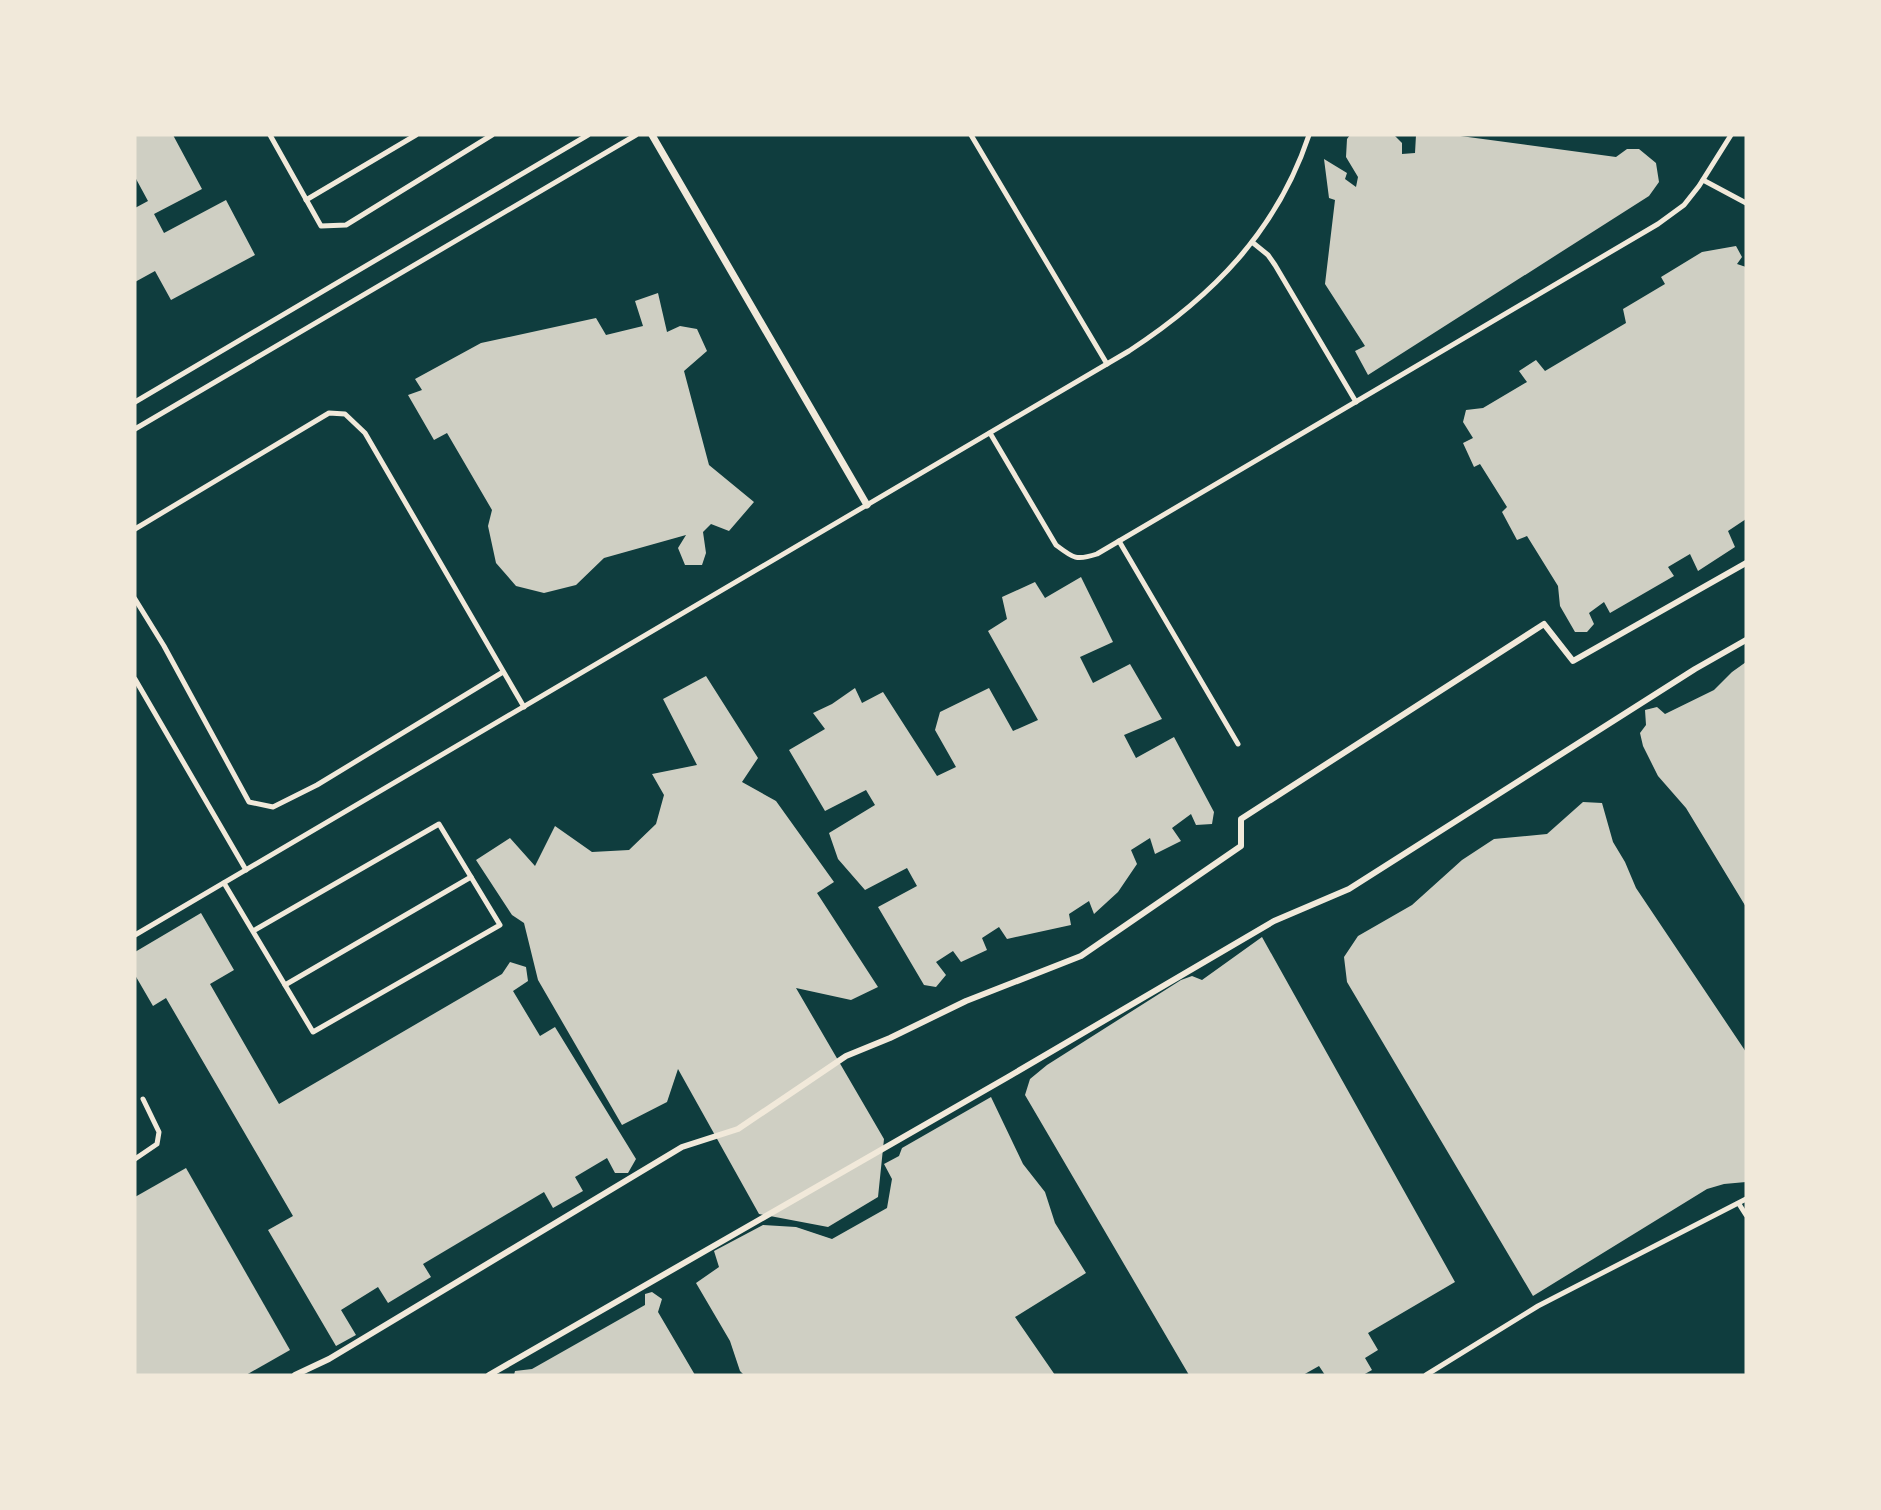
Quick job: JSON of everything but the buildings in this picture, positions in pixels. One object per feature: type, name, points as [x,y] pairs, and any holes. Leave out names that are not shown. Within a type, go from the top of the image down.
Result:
[{"type":"street","points":[[652,135],[867,505]]},
{"type":"street","points":[[295,1375],[329,1359],[682,1147],[738,1129],[846,1056],[966,1001],[1081,957],[1241,846],[1241,818],[1544,624],[1573,662],[1746,562]]},
{"type":"street","points":[[489,1375],[996,1084],[1274,920],[1349,890],[1746,640]]},
{"type":"lane","points":[[270,135],[321,226],[346,225],[492,135]]},
{"type":"lane","points":[[306,200],[416,135]]},
{"type":"lane","points":[[135,402],[588,135]]},
{"type":"lane","points":[[135,429],[636,135]]},
{"type":"lane","points":[[971,135],[1107,363]]},
{"type":"lane","points":[[135,935],[990,433],[1171,323],[1206,292],[1272,217],[1298,169],[1310,135]]},
{"type":"lane","points":[[990,433],[1056,545],[1072,557],[1083,558],[1097,554],[1658,224],[1684,205],[1731,135]]},
{"type":"lane","points":[[1703,180],[1746,204]]},
{"type":"lane","points":[[1252,242],[1268,255],[1275,265],[1356,401]]},
{"type":"lane","points":[[135,529],[329,413],[345,414],[365,433],[524,707]]},
{"type":"lane","points":[[1119,541],[1238,744]]},
{"type":"lane","points":[[135,599],[164,646],[249,802],[274,807],[317,785],[503,672]]},
{"type":"lane","points":[[135,679],[246,870]]},
{"type":"lane","points":[[224,883],[253,932],[313,1032],[500,925],[439,824],[253,932]]},
{"type":"lane","points":[[285,985],[471,877]]},
{"type":"lane","points":[[135,1159],[157,1143],[159,1132],[143,1099]]},
{"type":"lane","points":[[1426,1375],[1538,1306],[1746,1199]]},
{"type":"lane","points":[[1739,1204],[1746,1216]]}]
